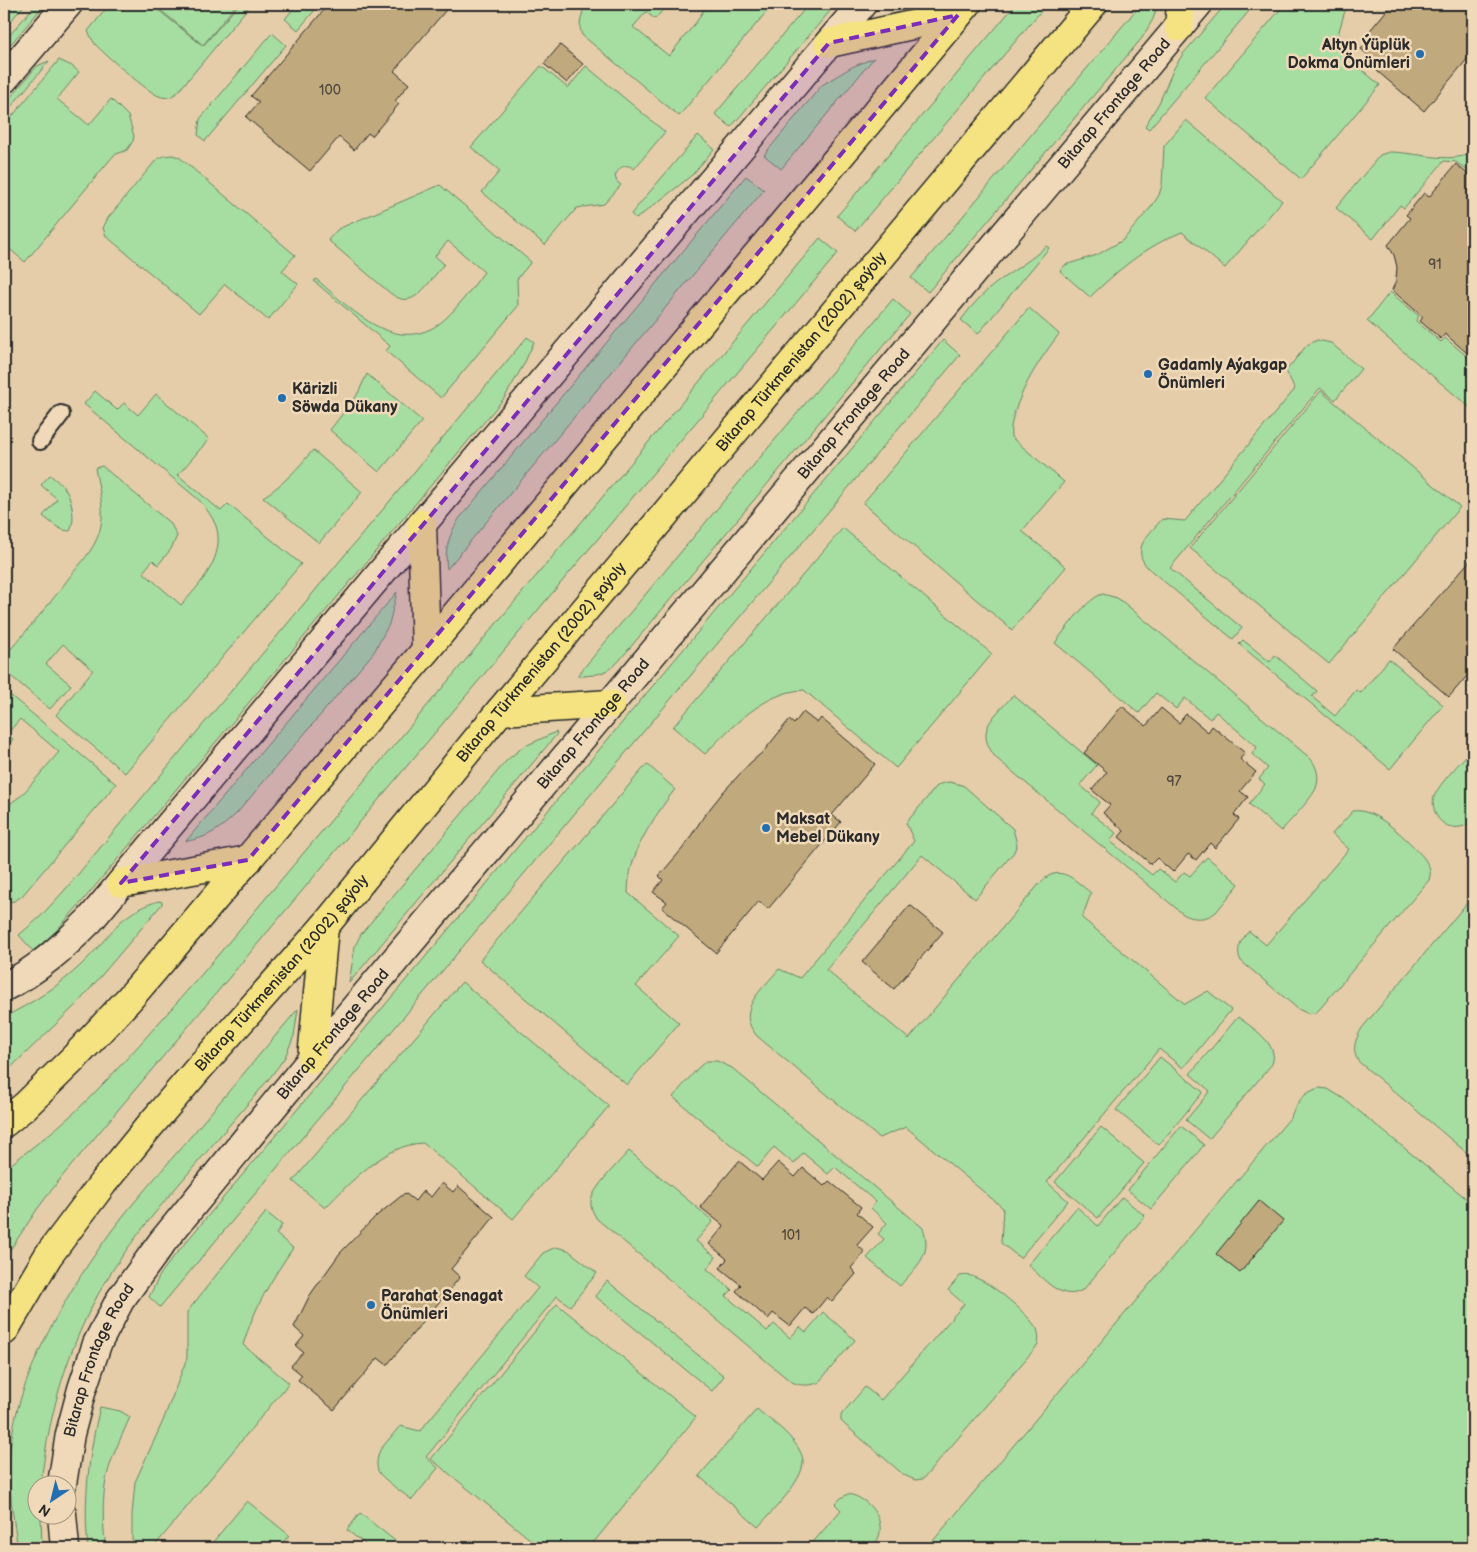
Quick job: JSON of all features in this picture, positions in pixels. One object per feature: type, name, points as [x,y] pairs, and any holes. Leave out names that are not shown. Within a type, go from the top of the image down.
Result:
[{"type":"main road","name":"Bitarap Türkmenistan (2002) şaýoly","points":[[4,1331],[48,1256],[103,1183],[199,1068],[324,927],[500,710],[1093,4]]},
{"type":"main road","points":[[829,42],[963,9]]},
{"type":"main road","points":[[4,1123],[25,1106],[74,1058],[129,1000],[426,650],[963,9]]},
{"type":"main road","points":[[422,524],[426,650]]},
{"type":"main road","points":[[500,710],[611,704]]},
{"type":"main road","points":[[121,883],[248,860]]},
{"type":"main road","points":[[312,1059],[324,927]]},
{"type":"street","points":[[4,79],[68,4]]},
{"type":"street","points":[[4,988],[37,967],[90,920],[862,4]]},
{"type":"street","name":"Bitarap Frontage Road","points":[[64,1474],[70,1434],[97,1344],[120,1300],[163,1241],[312,1059],[611,704],[1180,15],[1198,4]]},
{"type":"street","points":[[63,1524],[65,1548]]},
{"type":"lane","points":[[40,441],[61,414]]},
{"type":"highlighted area","points":[[958,15],[800,203],[248,860],[121,883],[829,43]]},
{"type":"green space","points":[[4,4],[25,4],[4,29]]},
{"type":"green space","points":[[36,4],[45,4],[4,52],[4,42]]},
{"type":"green space","points":[[110,4],[151,4],[203,46],[239,4],[251,4],[177,93],[162,97],[136,81],[93,41],[88,31]]},
{"type":"green space","points":[[153,4],[237,4],[203,45]]},
{"type":"green space","points":[[297,4],[320,4],[298,30],[285,19]]},
{"type":"green space","points":[[585,4],[668,4],[655,19],[646,12],[633,27],[669,56],[697,21],[707,4],[773,4],[679,116],[582,35],[580,23]]},
{"type":"green space","points":[[809,4],[836,4],[731,127],[715,114]]},
{"type":"green space","points":[[1016,4],[1047,4],[855,231],[837,216]]},
{"type":"green space","points":[[1141,4],[1158,4],[1153,19],[1142,38],[928,292],[911,278]]},
{"type":"green space","points":[[1226,4],[1255,4],[1149,129],[1145,126],[1159,103],[1174,68],[1183,54]]},
{"type":"green space","points":[[1285,4],[1347,4],[1339,31],[1337,49],[1380,85],[1301,179],[1205,98]]},
{"type":"green space","points":[[272,33],[286,45],[205,141],[198,135],[200,119]]},
{"type":"green space","points":[[874,58],[781,169],[764,155],[822,85],[852,67]]},
{"type":"green space","points":[[59,60],[72,66],[79,72],[57,99],[89,125],[111,99],[128,116],[134,136],[127,150],[114,155],[25,262],[4,244],[4,126]]},
{"type":"green space","points":[[49,61],[4,115],[4,105],[37,66]]},
{"type":"green space","points":[[541,66],[568,88],[586,66],[665,132],[634,169],[623,166],[619,170],[615,176],[617,182],[621,185],[604,204],[577,208],[545,245],[482,192],[500,171],[471,147]]},
{"type":"green space","points":[[1186,120],[1282,201],[1225,268],[1182,232],[1144,252],[1090,297],[1060,271],[1065,265],[1097,255],[1123,240],[1152,206],[1159,195],[1162,185],[1164,146]]},
{"type":"green space","points":[[698,135],[714,149],[693,174],[636,219],[631,214]]},
{"type":"green space","points":[[1389,152],[1442,158],[1473,153],[1473,175],[1456,162],[1444,161],[1404,208],[1400,205],[1373,239],[1336,208],[1380,155]]},
{"type":"green space","points":[[172,155],[179,157],[295,255],[282,271],[298,284],[268,320],[225,284],[199,314],[106,236],[103,228],[108,218],[157,159]]},
{"type":"green space","points":[[746,176],[764,190],[447,569],[446,555],[448,543],[459,519]]},
{"type":"green space","points":[[440,185],[531,262],[517,279],[518,306],[441,398],[386,351],[390,346],[314,281],[316,279],[357,314],[372,324],[388,331],[405,334],[422,332],[439,324],[457,307],[484,272],[448,241],[435,256],[444,264],[418,294],[409,299],[404,299],[390,293],[328,240],[338,229]]},
{"type":"green space","points":[[820,238],[838,253],[60,1179],[4,1259],[4,1170],[66,1120],[92,1096],[202,974]]},
{"type":"green space","points":[[1046,246],[1049,248],[978,334],[961,320],[988,290]]},
{"type":"green space","points":[[1390,292],[1419,316],[1416,321],[1441,342],[1445,338],[1473,361],[1473,410],[1367,321]]},
{"type":"green space","points":[[893,299],[910,314],[618,662],[599,674],[577,676]]},
{"type":"green space","points":[[1029,308],[1059,334],[1039,362],[1023,392],[1013,419],[1011,437],[1064,482],[1022,531],[1066,567],[1012,630],[863,503]]},
{"type":"green space","points":[[527,337],[534,342],[505,397],[80,904],[56,931],[33,951],[19,935],[40,917],[64,891]]},
{"type":"green space","points":[[943,340],[960,355],[160,1307],[149,1297],[160,1275],[171,1260]]},
{"type":"green space","points":[[1317,340],[1331,343],[1361,369],[1335,400],[1320,388],[1170,568],[1242,628],[1233,639],[1148,568],[1143,561],[1141,548],[1147,536],[1162,519],[1185,521],[1295,389],[1286,371],[1307,345]]},
{"type":"green space","points":[[367,374],[422,421],[379,472],[330,430],[357,395]]},
{"type":"green space","points":[[95,391],[117,410],[124,403],[138,415],[156,394],[209,439],[178,475],[221,511],[228,504],[301,564],[125,773],[56,715],[93,670],[63,644],[46,664],[71,685],[50,709],[4,670],[4,657],[81,563],[97,539],[102,511],[95,468],[102,466],[171,524],[177,536],[171,549],[158,565],[153,560],[143,572],[181,605],[203,579],[214,559],[218,537],[213,519],[206,509],[199,500],[84,404]]},
{"type":"green space","points":[[1321,391],[1460,507],[1329,664],[1190,548]]},
{"type":"green space","points":[[313,450],[362,492],[319,543],[263,497],[284,482]]},
{"type":"green space","points":[[50,475],[65,489],[70,498],[73,521],[70,531],[59,528],[43,516],[57,499],[41,485]]},
{"type":"green space","points":[[843,528],[992,654],[896,768],[804,690],[790,692],[762,704],[737,723],[705,754],[673,727]]},
{"type":"green space","points":[[397,592],[389,624],[374,652],[237,813],[214,832],[201,838],[186,841]]},
{"type":"green space","points":[[1103,594],[1123,602],[1310,758],[1318,776],[1316,788],[1306,803],[1281,831],[1249,804],[1265,784],[1259,779],[1268,768],[1252,754],[1257,747],[1216,712],[1210,719],[1185,698],[1176,709],[1156,693],[1139,713],[1055,643],[1084,607],[1097,596]]},
{"type":"green space","points":[[1243,640],[1270,662],[1275,655],[1317,691],[1312,697],[1335,716],[1356,690],[1361,693],[1389,659],[1443,705],[1390,769],[1239,644]]},
{"type":"green space","points":[[4,690],[116,784],[22,896],[14,901],[4,903],[4,808],[22,795],[59,752],[20,719],[7,734],[13,739],[4,750]]},
{"type":"green space","points":[[1013,695],[1097,765],[1080,785],[1100,802],[1091,813],[1116,833],[1110,841],[1152,875],[1158,869],[1175,882],[1184,872],[1190,876],[1207,857],[1239,884],[1216,912],[1208,917],[1200,918],[1183,914],[996,758],[989,748],[986,731],[993,717]]},
{"type":"green space","points":[[556,732],[557,734],[349,983],[355,946],[361,934],[507,760],[523,747]]},
{"type":"green space","points":[[1473,748],[1473,821],[1461,827],[1448,826],[1441,822],[1436,815],[1433,804],[1434,797],[1446,779]]},
{"type":"green space","points":[[647,764],[675,789],[658,812],[637,850],[629,878],[628,893],[679,936],[636,986],[679,1023],[627,1085],[480,960]]},
{"type":"green space","points":[[949,782],[964,786],[1013,829],[1017,844],[1014,852],[975,899],[922,855],[826,970],[909,1039],[1040,883],[1054,874],[1067,875],[1091,893],[1082,918],[1185,1004],[1208,991],[1231,1010],[1183,1068],[1159,1049],[1047,1182],[1068,1201],[1020,1258],[1001,1243],[1003,1208],[906,1127],[879,1138],[757,1036],[748,1018],[749,1009],[753,1001],[779,969],[800,978],[914,841],[906,823],[936,787]]},
{"type":"green space","points":[[1353,811],[1372,814],[1392,827],[1424,858],[1430,869],[1430,877],[1317,1012],[1309,1014],[1298,1009],[1241,961],[1239,949],[1241,941],[1249,931],[1266,945],[1349,849],[1332,834]]},
{"type":"green space","points":[[1473,896],[1473,1158],[1359,1062],[1355,1050],[1357,1037],[1362,1028]]},
{"type":"green space","points":[[159,901],[162,904],[78,1003],[4,1074],[4,1017],[34,1000],[72,973],[125,918],[143,907]]},
{"type":"green space","points":[[462,982],[609,1106],[513,1219],[423,1143],[409,1145],[382,1157],[345,1187],[325,1208],[293,1181]]},
{"type":"green space","points":[[298,1009],[294,1036],[285,1057],[126,1251],[99,1293],[86,1318],[75,1344],[57,1399],[50,1427],[42,1474],[28,1474],[28,1524],[41,1524],[42,1548],[18,1548],[12,1506],[10,1449],[18,1408],[38,1354],[65,1301],[97,1251],[138,1198]]},
{"type":"green space","points":[[1238,1017],[1257,1031],[1268,1043],[1272,1050],[1272,1064],[1209,1139],[1186,1120],[1210,1091],[1190,1074]]},
{"type":"green space","points":[[1160,1057],[1203,1092],[1159,1145],[1116,1110]]},
{"type":"green space","points":[[706,1061],[717,1061],[732,1068],[923,1228],[926,1238],[924,1253],[917,1266],[900,1286],[867,1258],[884,1239],[878,1234],[887,1223],[871,1208],[876,1202],[835,1167],[828,1174],[803,1153],[794,1164],[774,1147],[758,1167],[673,1097]]},
{"type":"green space","points":[[1319,1088],[1328,1089],[1344,1099],[1473,1204],[1473,1548],[927,1548],[1290,1118],[1301,1099]]},
{"type":"green space","points":[[1181,1126],[1204,1145],[1151,1209],[1128,1190]]},
{"type":"green space","points":[[1101,1127],[1144,1163],[1098,1218],[1055,1182]]},
{"type":"green space","points":[[629,1151],[713,1221],[696,1241],[716,1257],[707,1269],[732,1290],[726,1296],[767,1331],[774,1324],[790,1338],[800,1327],[806,1332],[823,1312],[855,1340],[818,1383],[804,1385],[790,1381],[597,1219],[591,1206],[593,1196],[607,1175]]},
{"type":"green space","points":[[1122,1197],[1145,1216],[1084,1289],[1076,1293],[1068,1293],[1054,1288],[1028,1265],[1077,1207],[1098,1226]]},
{"type":"green space","points":[[266,1212],[282,1225],[276,1234],[293,1248],[277,1271],[264,1295],[252,1319],[243,1345],[289,1383],[153,1548],[134,1548],[132,1515],[135,1482],[163,1421],[187,1358],[187,1312]]},
{"type":"green space","points":[[556,1247],[568,1250],[597,1273],[570,1306],[557,1296],[426,1457],[438,1468],[412,1500],[380,1474],[377,1469],[377,1462],[380,1450],[400,1426],[420,1431],[538,1288],[524,1276],[543,1253]]},
{"type":"green space","points":[[966,1275],[983,1281],[1010,1300],[1037,1329],[1038,1345],[923,1479],[915,1480],[904,1475],[844,1424],[841,1421],[841,1415],[865,1387],[881,1400],[964,1304],[948,1290],[960,1276]]},
{"type":"green space","points":[[607,1281],[724,1376],[712,1391],[595,1296]]},
{"type":"green space","points":[[557,1304],[696,1417],[589,1548],[541,1548],[431,1459]]},
{"type":"green space","points":[[100,1407],[120,1411],[130,1417],[115,1451],[107,1477],[103,1509],[106,1548],[88,1548],[86,1513],[88,1477]]},
{"type":"green space","points":[[757,1409],[796,1444],[803,1460],[799,1477],[793,1486],[758,1527],[699,1476]]},
{"type":"green space","points":[[848,1494],[862,1499],[874,1510],[880,1524],[878,1539],[871,1548],[808,1548],[841,1510],[835,1504]]},
{"type":"green space","points":[[247,1501],[289,1535],[279,1548],[208,1548]]},
{"type":"green space","points":[[360,1513],[404,1548],[370,1548],[347,1530]]},
{"type":"building","points":[[329,4],[451,4],[394,71],[409,84],[395,101],[399,104],[372,136],[368,133],[354,150],[339,137],[310,171],[246,117],[259,102],[251,96]]},
{"type":"building","name":"Altyn Ýüplük Dokma Önümleri","points":[[1392,4],[1473,4],[1473,52],[1424,111],[1370,65],[1374,60],[1361,49],[1371,38],[1367,34]]},
{"type":"building","points":[[560,45],[583,64],[567,83],[544,64]]},
{"type":"building","points":[[1456,164],[1473,179],[1473,358],[1445,334],[1441,339],[1420,321],[1423,317],[1392,290],[1396,281],[1397,267],[1394,255],[1388,245],[1410,218],[1406,215],[1424,193],[1429,197]]},
{"type":"building","points":[[1473,557],[1473,669],[1449,697],[1393,649]]},
{"type":"building","points":[[1122,706],[1146,726],[1161,708],[1179,723],[1186,714],[1208,732],[1212,726],[1245,753],[1240,759],[1256,772],[1240,791],[1248,797],[1234,815],[1239,819],[1215,848],[1210,843],[1196,860],[1188,854],[1173,872],[1157,858],[1151,864],[1119,837],[1124,831],[1103,813],[1110,805],[1092,790],[1107,772],[1084,753]]},
{"type":"building","name":"Maksat Mebel Dükany","points":[[803,712],[817,723],[821,718],[875,764],[832,815],[841,822],[768,909],[759,901],[716,953],[662,908],[667,902],[653,892],[663,880],[659,876],[683,848],[704,816],[724,791],[764,751],[789,720],[794,724]]},
{"type":"building","points":[[910,905],[943,932],[894,989],[862,962]]},
{"type":"building","points":[[739,1161],[762,1180],[778,1162],[795,1177],[803,1168],[824,1186],[829,1181],[861,1207],[857,1213],[873,1227],[857,1245],[865,1252],[851,1268],[856,1274],[832,1302],[827,1297],[813,1314],[805,1308],[790,1326],[773,1313],[768,1319],[736,1291],[741,1285],[720,1268],[727,1259],[709,1244],[724,1226],[700,1207]]},
{"type":"building","name":"Parahat Senagat Önümleri","points":[[442,1183],[453,1192],[458,1186],[494,1217],[451,1269],[460,1277],[387,1365],[378,1358],[334,1410],[298,1380],[302,1375],[291,1366],[303,1352],[296,1346],[304,1336],[294,1327],[310,1295],[340,1253],[375,1217],[405,1193],[415,1201],[423,1191],[431,1197]]},
{"type":"building","points":[[1259,1201],[1283,1221],[1240,1273],[1216,1254]]},
{"type":"place","name":"Altyn Ýüplük Dokma Önümleri","points":[[1420,54]]},
{"type":"place","name":"Gadamly Aýakgap Önümleri","points":[[1148,374]]},
{"type":"place","name":"Kärizli Söwda Dükany","points":[[282,398]]},
{"type":"place","name":"Maksat Mebel Dükany","points":[[766,828]]},
{"type":"place","name":"Parahat Senagat Önümleri","points":[[371,1305]]}]
